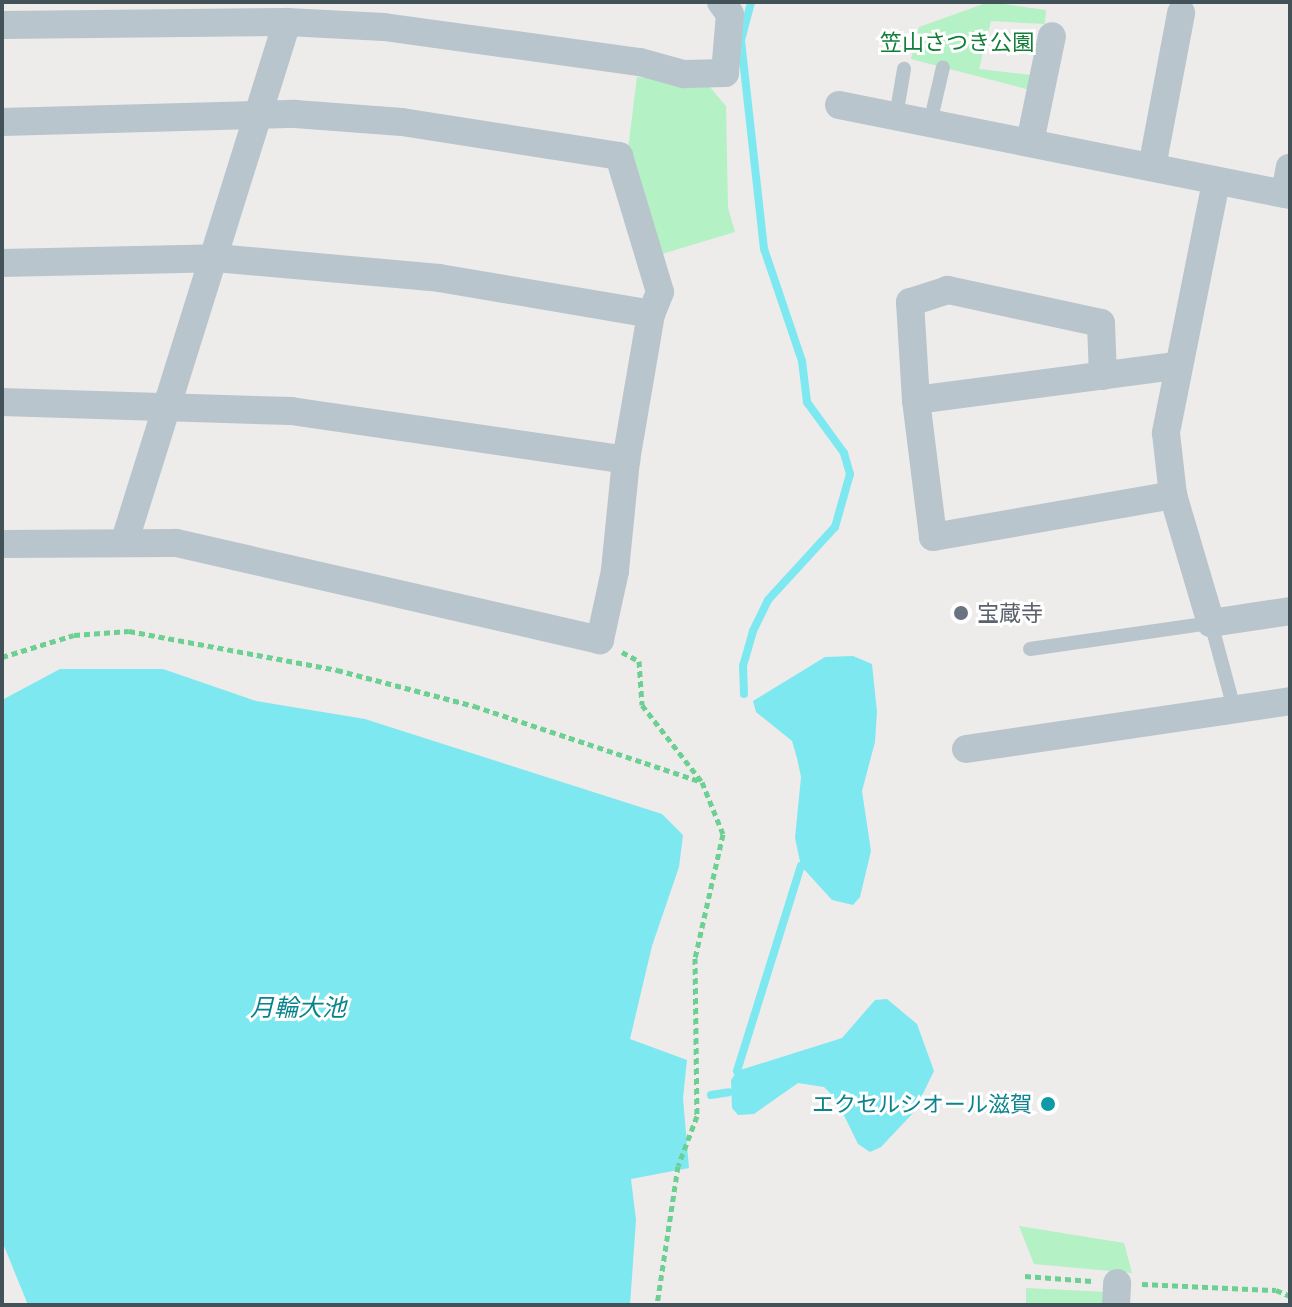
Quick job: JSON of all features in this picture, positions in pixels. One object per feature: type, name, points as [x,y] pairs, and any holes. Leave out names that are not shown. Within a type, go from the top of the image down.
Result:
[{"type":"street","points":[[3,2],[2,23],[287,22],[428,32],[684,74],[725,73],[730,14],[721,2]]},
{"type":"street","points":[[1152,167],[1181,13]]},
{"type":"street","points":[[125,540],[171,404],[287,22]]},
{"type":"street","points":[[1030,142],[1052,36]]},
{"type":"street","points":[[839,105],[1216,182],[1288,185]]},
{"type":"street","points":[[2,122],[257,115],[402,122],[619,156],[660,292],[651,314],[626,460],[615,571],[600,640],[176,543],[125,540],[2,544]]},
{"type":"street","points":[[1216,182],[1176,366],[1166,433],[1173,495],[1211,623],[1290,611]]},
{"type":"street","points":[[2,263],[216,258],[439,278],[651,314]]},
{"type":"street","points":[[1103,376],[1101,323],[948,290],[910,302],[916,400],[933,537],[1173,495]]},
{"type":"street","points":[[916,400],[1176,366]]},
{"type":"street","points":[[2,402],[171,404],[291,411],[626,460]]},
{"type":"street","points":[[966,749],[1290,701]]},
{"type":"lane","points":[[930,123],[943,67]]},
{"type":"lane","points":[[896,116],[904,69]]},
{"type":"lane","points":[[1030,649],[1211,623],[1234,708]]},
{"type":"path","points":[[2,657],[74,635],[129,631],[398,686],[702,782]]},
{"type":"path","points":[[600,640],[639,661],[642,705],[702,782],[723,834],[695,958],[697,1116],[678,1166],[657,1305]]},
{"type":"path","points":[[1025,1276],[1117,1294],[1276,1290],[1290,1296]]},
{"type":"green space","name":"笠山さつき公園","points":[[989,2],[1046,10],[1045,24],[991,21],[979,69],[1031,75],[1030,90],[911,59],[919,27]]},
{"type":"green space","points":[[637,77],[709,86],[726,106],[728,208],[735,232],[662,254],[628,149]]},
{"type":"green space","points":[[1019,1226],[1124,1243],[1132,1273],[1034,1264]]},
{"type":"green space","points":[[1026,1288],[1105,1292],[1106,1305],[1026,1305]]},
{"type":"water","points":[[853,656],[872,664],[877,712],[875,742],[862,791],[871,851],[860,897],[853,905],[832,900],[801,866],[795,838],[801,777],[797,758],[792,741],[756,712],[753,701],[825,657]]},
{"type":"water","name":"月輪大池","points":[[60,669],[163,669],[256,701],[365,719],[662,814],[683,835],[679,867],[652,946],[630,1039],[687,1060],[683,1098],[689,1168],[631,1179],[636,1220],[630,1305],[28,1305],[2,1241],[2,700]]},
{"type":"water","points":[[887,999],[917,1024],[934,1071],[914,1112],[881,1147],[870,1152],[858,1144],[836,1099],[824,1087],[798,1083],[754,1114],[738,1115],[732,1108],[731,1080],[737,1071],[842,1038],[875,1000]]},
{"type":"waterway","points":[[744,694],[743,666],[753,631],[768,600],[835,527],[850,474],[844,453],[807,402],[802,361],[764,249],[741,40],[751,2]]},
{"type":"waterway","points":[[737,1071],[801,866]]},
{"type":"waterway","points":[[711,1095],[729,1092]]},
{"type":"place","name":"宝蔵寺","points":[[961,613]]},
{"type":"place","name":"エクセルシオール滋賀","points":[[1048,1104]]}]
